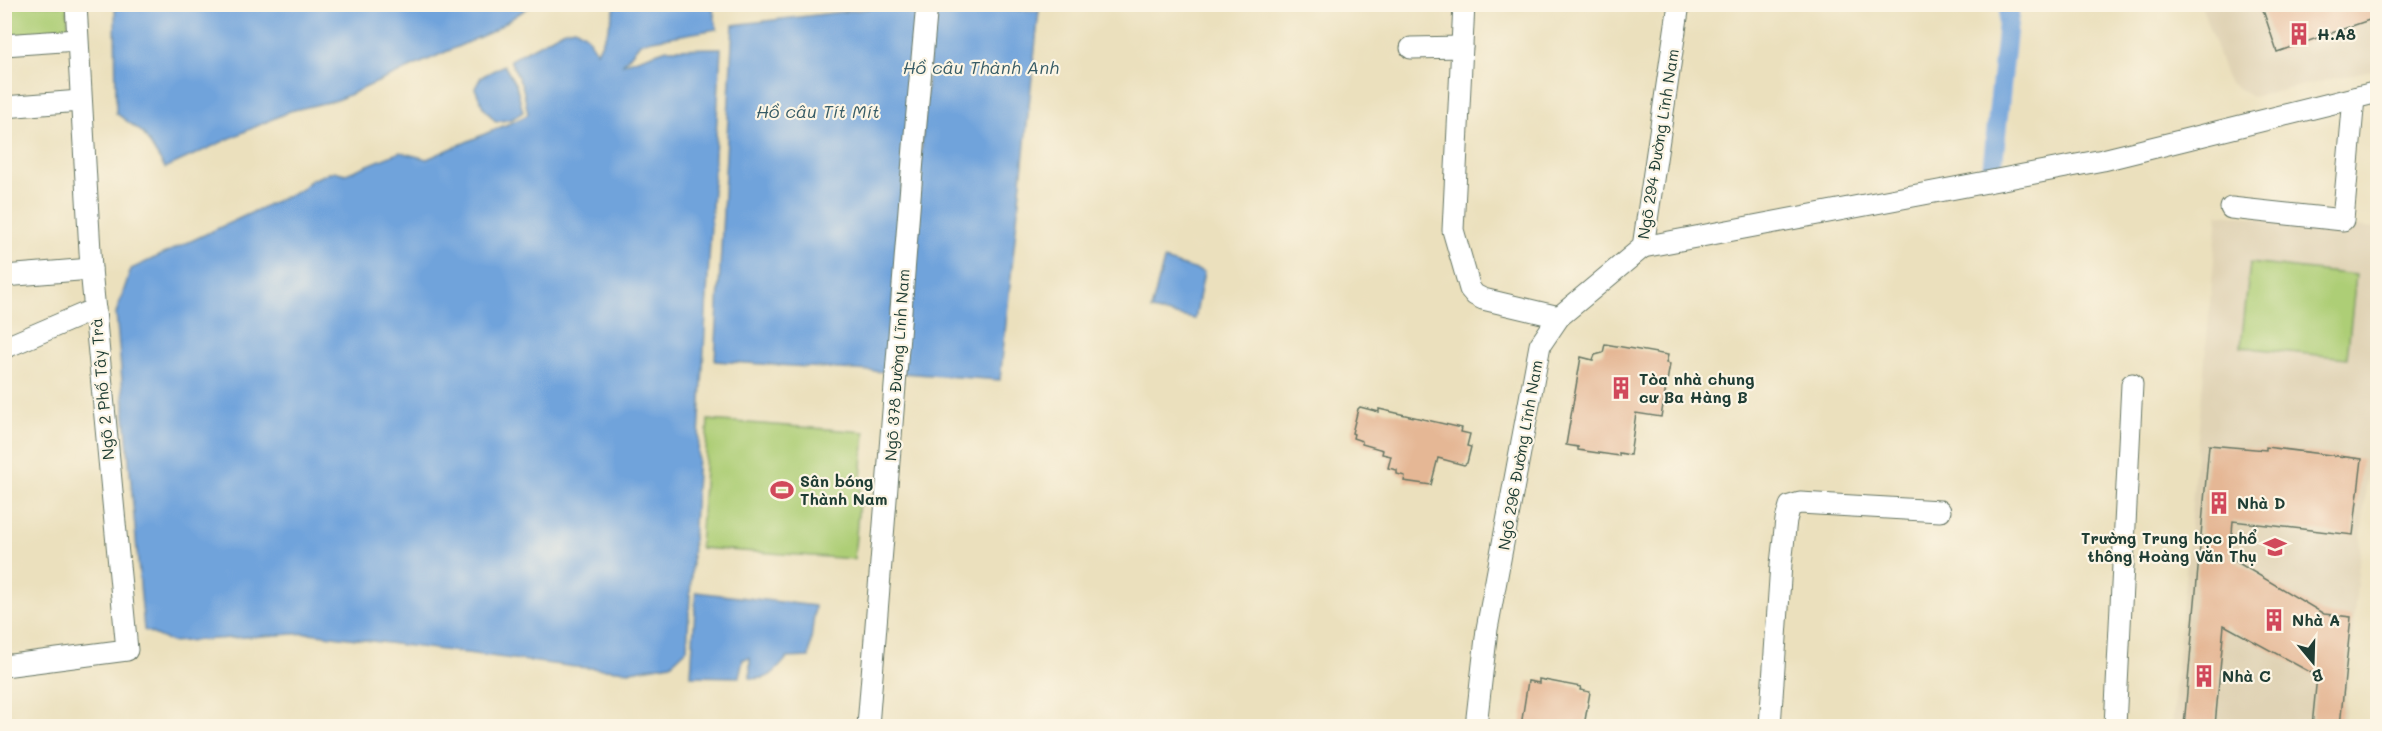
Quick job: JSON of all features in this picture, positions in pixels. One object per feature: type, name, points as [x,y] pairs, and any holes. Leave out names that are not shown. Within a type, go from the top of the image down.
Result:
[{"type":"street","name":"Ngõ 2 Phố Tây Trà","points":[[4,666],[127,650],[95,309],[80,101],[76,4]]},
{"type":"street","name":"Ngõ 378 Đường Lĩnh Nam","points":[[868,726],[927,4]]},
{"type":"street","points":[[1464,4],[1453,230],[1470,289],[1475,295],[1484,299],[1559,317]]},
{"type":"street","name":"Ngõ 294 Đường Lĩnh Nam","points":[[1559,317],[1643,247],[1679,4]]},
{"type":"street","points":[[4,45],[77,40]]},
{"type":"street","points":[[1411,48],[1462,47]]},
{"type":"street","points":[[1643,247],[2103,160],[2378,92]]},
{"type":"street","points":[[2231,208],[2343,220],[2354,98]]},
{"type":"street","points":[[4,108],[80,101]]},
{"type":"street","points":[[4,276],[92,269]]},
{"type":"street","points":[[4,348],[95,309]]},
{"type":"street","name":"Ngõ 296 Đường Lĩnh Nam","points":[[1476,726],[1488,629],[1540,345],[1559,317]]},
{"type":"street","points":[[2115,726],[2132,384]]},
{"type":"street","points":[[1770,726],[1781,564],[1786,520],[1790,506],[1800,503],[1940,512]]},
{"type":"shaded area","points":[[2201,5],[2377,5],[2377,69],[2252,97],[2228,82]]},
{"type":"shaded area","name":"Trường Trung học phổ thông Hoàng Văn Thụ","points":[[2218,214],[2377,228],[2377,367],[2344,726],[2172,726]]},
{"type":"green space","points":[[5,5],[67,5],[69,33],[5,37]]},
{"type":"green space","points":[[2250,263],[2356,275],[2347,358],[2241,347]]},
{"type":"green space","name":"Sân bóng Thành Nam","points":[[708,420],[865,432],[854,559],[700,548]]},
{"type":"water","points":[[115,4],[532,5],[491,32],[337,100],[290,111],[165,168],[143,133],[116,113]]},
{"type":"water","points":[[616,4],[712,5],[717,29],[641,42],[623,64],[667,49],[721,48],[687,649],[671,664],[631,671],[576,667],[309,633],[171,642],[144,630],[116,313],[131,269],[302,189],[311,180],[334,171],[346,174],[400,152],[427,159],[524,117],[528,114],[523,88],[510,60],[565,30],[575,28],[586,35],[597,52],[607,32]]},
{"type":"water","name":"Hồ câu Tít Mít","points":[[899,5],[918,5],[887,372],[715,361],[733,25]]},
{"type":"water","name":"Hồ câu Thành Anh","points":[[934,5],[1039,11],[1000,380],[902,373]]},
{"type":"water","points":[[504,65],[516,85],[523,112],[512,119],[496,122],[483,107],[475,88],[481,77]]},
{"type":"water","points":[[1164,260],[1204,272],[1195,319],[1151,310]]},
{"type":"water","points":[[696,592],[815,606],[809,657],[787,658],[767,677],[757,679],[750,678],[750,658],[743,659],[739,677],[691,676]]},
{"type":"building","name":"H.A8","points":[[2261,4],[2378,4],[2378,17],[2277,52]]},
{"type":"building","name":"Tòa nhà chung cư Ba Hàng B","points":[[1605,344],[1668,355],[1666,363],[1670,364],[1661,417],[1636,413],[1630,455],[1619,453],[1619,456],[1578,450],[1578,447],[1566,445],[1581,357],[1593,360],[1595,355],[1603,353]]},
{"type":"building","points":[[1360,407],[1379,412],[1379,409],[1462,428],[1461,432],[1470,434],[1467,446],[1471,447],[1467,463],[1464,465],[1438,458],[1431,485],[1404,481],[1405,476],[1397,474],[1397,470],[1388,468],[1391,456],[1382,454],[1383,450],[1362,444],[1362,441],[1353,438],[1352,433]]},
{"type":"building","points":[[2209,445],[2266,450],[2266,447],[2362,459],[2353,535],[2233,521],[2230,558],[2324,614],[2351,617],[2340,726],[2312,726],[2317,676],[2224,625],[2215,726],[2184,726]]},
{"type":"building","points":[[1539,679],[1581,687],[1580,690],[1590,692],[1584,726],[1521,726],[1528,681],[1539,683]]},
{"type":"waterway","points":[[1992,171],[2010,4]]},
{"type":"place","name":"H.A8","points":[[2299,34]]},
{"type":"place","name":"Tòa nhà chung cư Ba Hàng B","points":[[1621,388]]},
{"type":"place","name":"Sân bóng Thành Nam","points":[[782,490]]},
{"type":"place","name":"Nhà D","points":[[2219,503]]},
{"type":"place","name":"Trường Trung học phổ thông Hoàng Văn Thụ","points":[[2275,547]]},
{"type":"place","name":"Nhà A","points":[[2274,620]]},
{"type":"place","name":"Nhà C","points":[[2204,676]]}]
